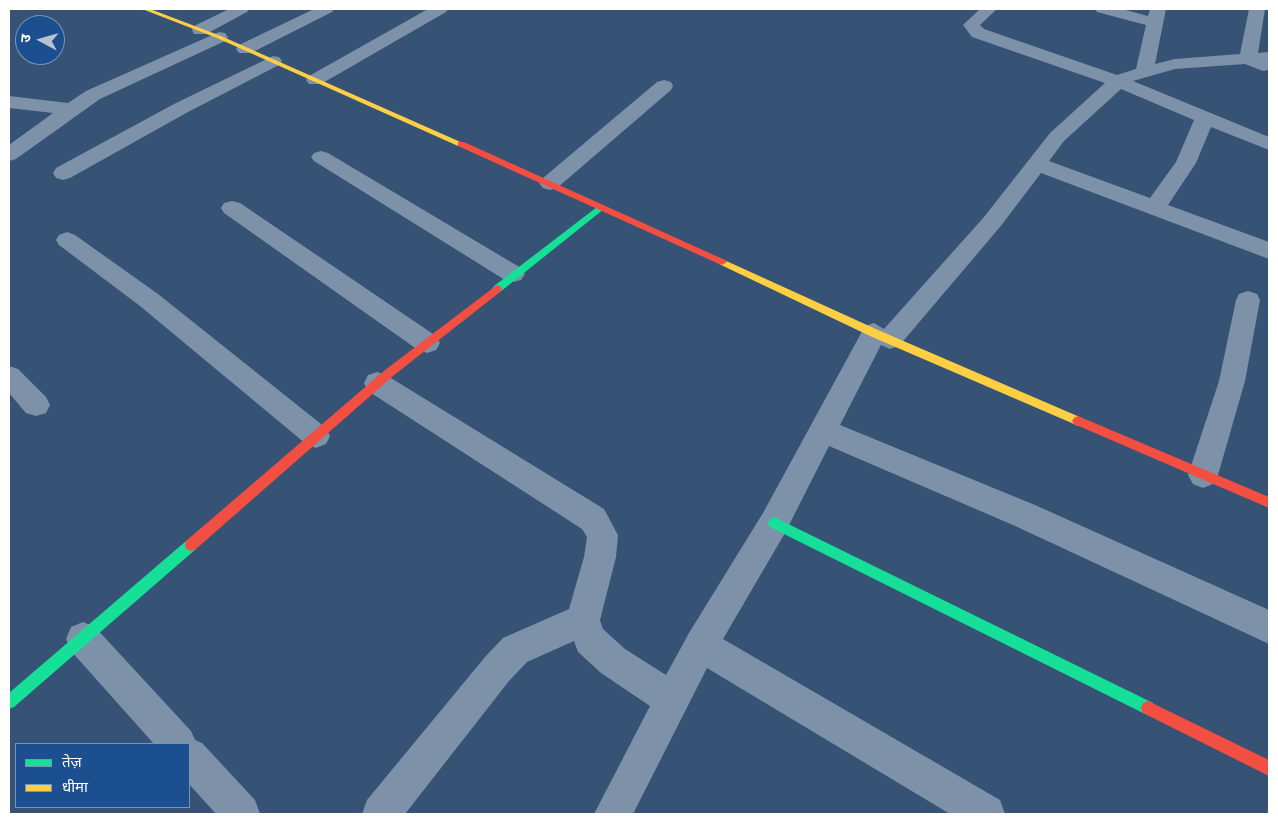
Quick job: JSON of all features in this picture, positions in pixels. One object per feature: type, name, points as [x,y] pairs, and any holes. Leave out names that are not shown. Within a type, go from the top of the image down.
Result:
[{"type":"main road","points":[[145,9],[219,37],[550,183],[600,208],[882,336],[1269,504]]},
{"type":"main road","points":[[9,702],[377,383],[513,274],[600,208]]},
{"type":"main road","points":[[774,523],[1269,768]]},
{"type":"street","points":[[200,30],[241,9]]},
{"type":"street","points":[[245,49],[326,9]]},
{"type":"street","points":[[315,80],[440,9]]},
{"type":"street","points":[[989,9],[971,26],[972,29],[1119,82],[1269,144]]},
{"type":"street","points":[[1103,9],[1156,15],[1146,70]]},
{"type":"street","points":[[1248,59],[1257,9]]},
{"type":"street","points":[[9,155],[71,109],[110,86],[219,37]]},
{"type":"street","points":[[613,814],[701,645],[774,523],[823,431],[882,336],[992,222],[1057,137],[1110,88],[1129,76],[1146,70],[1175,64],[1269,57]]},
{"type":"street","points":[[1248,59],[1269,68]]},
{"type":"street","points":[[62,173],[181,108],[273,61]]},
{"type":"street","points":[[550,183],[664,86]]},
{"type":"street","points":[[9,102],[71,109]]},
{"type":"street","points":[[1155,207],[1186,163],[1206,118]]},
{"type":"street","points":[[322,157],[513,274]]},
{"type":"street","points":[[1037,164],[1269,251]]},
{"type":"street","points":[[232,208],[427,343]]},
{"type":"street","points":[[68,240],[150,300],[316,436]]},
{"type":"street","points":[[1203,475],[1232,381],[1248,300]]},
{"type":"street","points":[[11,381],[36,405]]},
{"type":"street","points":[[377,383],[593,519],[603,535],[600,557],[583,620],[590,640],[613,661],[673,700]]},
{"type":"street","points":[[823,431],[1024,515],[1269,627]]},
{"type":"street","points":[[381,814],[497,669],[515,650],[583,620]]},
{"type":"street","points":[[83,638],[177,743]]},
{"type":"street","points":[[701,645],[986,814]]},
{"type":"street","points":[[190,757],[228,810]]},
{"type":"traffic: fast","points":[[497,289],[601,207]]},
{"type":"traffic: fast","points":[[774,523],[1148,708]]},
{"type":"traffic: fast","points":[[9,702],[191,545]]},
{"type":"traffic: slow","points":[[145,9],[219,37],[461,144]]},
{"type":"traffic: slow","points":[[722,262],[874,333],[1078,421]]},
{"type":"traffic: jam","points":[[461,144],[722,262]]},
{"type":"traffic: jam","points":[[191,545],[389,373],[497,289]]},
{"type":"traffic: jam","points":[[1078,421],[1269,503]]},
{"type":"traffic: jam","points":[[1148,708],[1269,768]]}]
